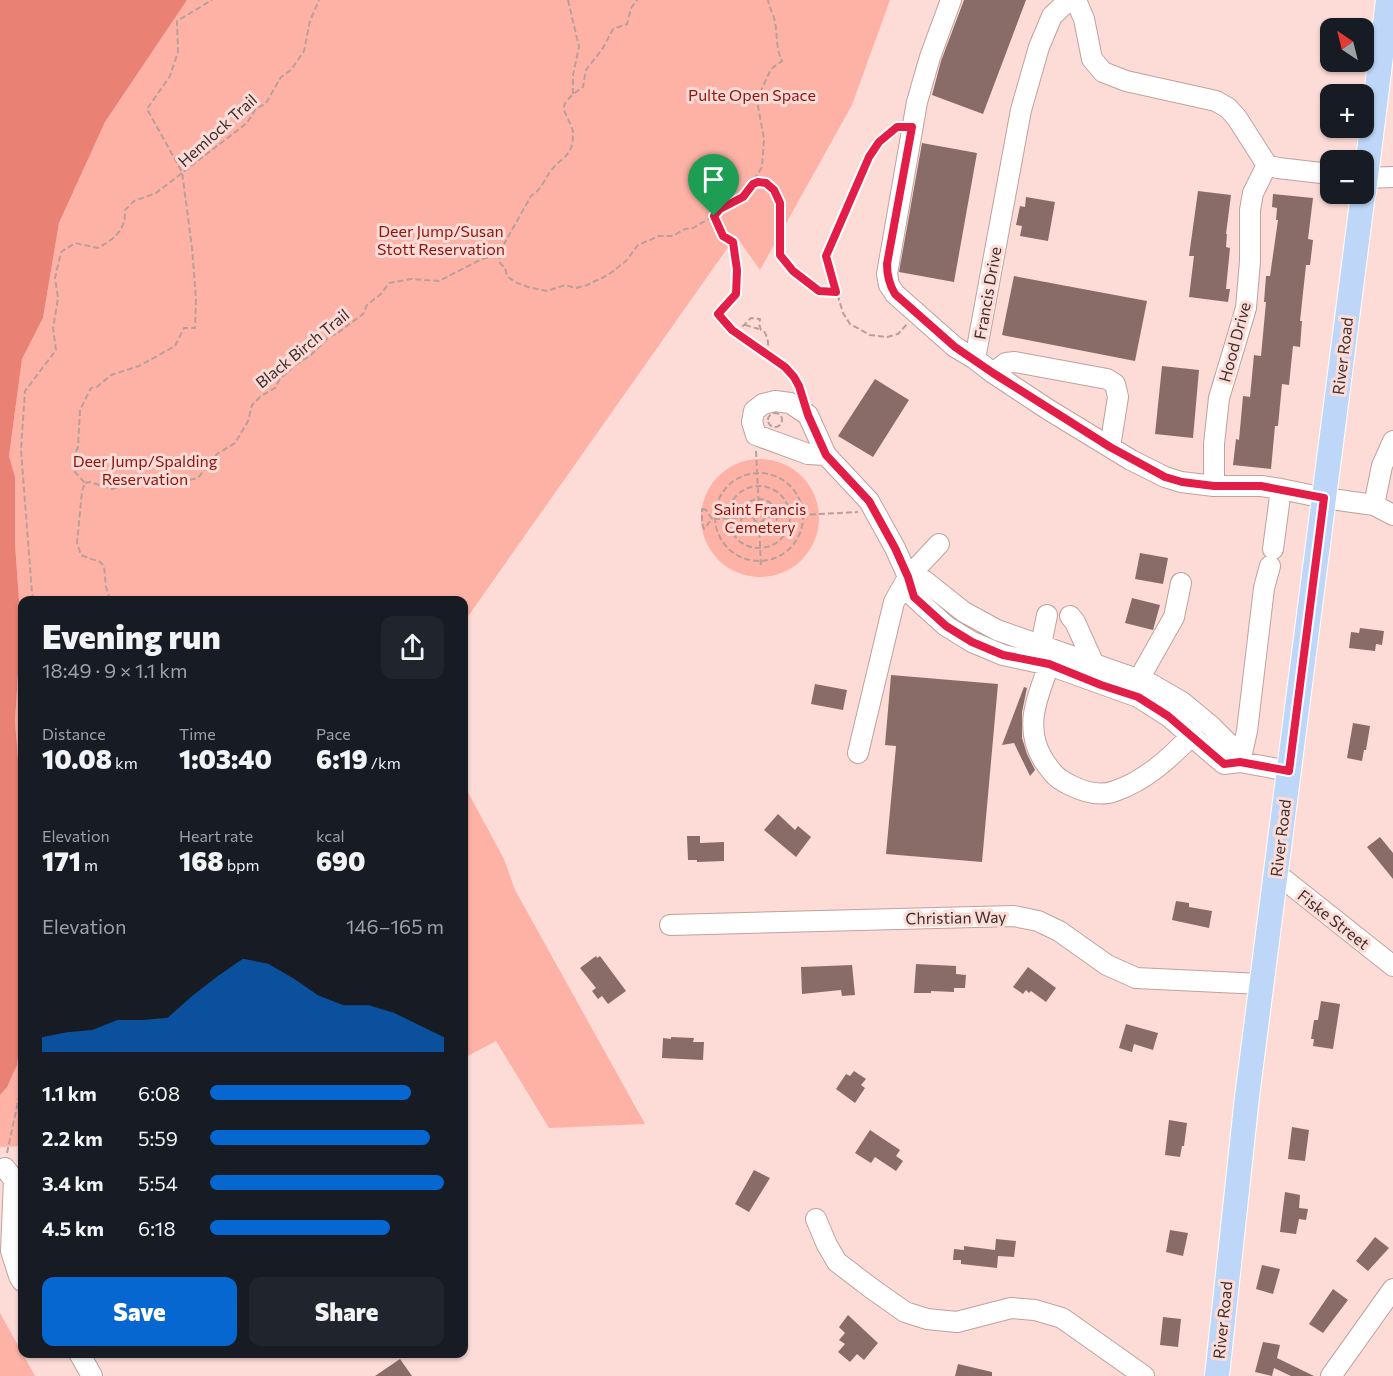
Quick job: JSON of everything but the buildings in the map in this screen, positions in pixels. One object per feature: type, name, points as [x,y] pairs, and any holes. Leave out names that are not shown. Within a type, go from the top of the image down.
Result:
[{"type":"main road","name":"River Road","points":[[1369,150],[1388,0]]},
{"type":"main road","name":"River Road","points":[[1217,1376],[1237,1173],[1362,204]]},
{"type":"street","points":[[951,0],[930,57],[917,102],[887,274],[889,285],[895,294],[955,347],[975,359]]},
{"type":"street","name":"Francis Drive","points":[[1069,0],[1052,16],[1039,46],[1021,110],[975,359],[993,373],[1110,447],[1165,477],[1182,482],[1214,486],[1261,486],[1281,489],[1374,505],[1393,515]]},
{"type":"street","points":[[1076,0],[1084,19],[1092,59],[1103,72],[1126,81],[1216,101],[1228,108],[1237,118],[1267,165],[1320,173]]},
{"type":"street","name":"Hood Drive","points":[[1214,486],[1214,444],[1219,398],[1246,308],[1251,201],[1267,165]]},
{"type":"street","points":[[1374,182],[1393,177]]},
{"type":"street","points":[[993,373],[1006,363],[1015,363],[1107,380],[1115,384],[1119,397],[1110,447]]},
{"type":"street","points":[[826,455],[808,454],[756,435],[752,422],[754,411],[763,404],[775,401],[790,403],[808,415],[826,455],[869,501],[875,511],[908,577],[914,597],[946,626],[972,642],[1003,655],[1093,662],[1151,684],[1182,702],[1211,726],[1234,749],[1240,762]]},
{"type":"street","points":[[1374,505],[1386,481],[1382,466],[1393,441]]},
{"type":"street","points":[[1240,762],[1247,731],[1263,598],[1281,489]]},
{"type":"street","points":[[858,753],[894,602],[908,577],[939,544]]},
{"type":"street","points":[[1139,679],[1174,617],[1181,583]]},
{"type":"street","points":[[1047,615],[1033,714],[1033,732],[1037,750],[1056,779],[1095,794],[1112,792],[1138,781],[1172,755],[1192,735]]},
{"type":"street","points":[[1070,616],[1093,662]]},
{"type":"street","points":[[1041,657],[1101,685],[1138,697],[1168,716],[1224,764],[1240,762],[1289,771]]},
{"type":"street","name":"Fiske Street","points":[[1276,873],[1393,966]]},
{"type":"street","name":"Christian Way","points":[[670,925],[1014,916],[1038,921],[1059,931],[1107,965],[1136,978],[1261,984]]},
{"type":"street","points":[[5,1168],[14,1180],[11,1251],[18,1273]]},
{"type":"street","points":[[816,1220],[837,1262],[905,1312],[927,1319],[957,1322],[1011,1308],[1035,1310],[1062,1318],[1144,1376]]},
{"type":"street","points":[[1331,1376],[1393,1289]]},
{"type":"street","points":[[83,1358],[92,1376]]},
{"type":"path","points":[[33,596],[21,450],[25,391],[56,350],[53,328],[58,298],[55,278],[61,252],[75,243],[98,248],[114,239],[126,222],[125,210],[134,201],[156,193],[182,172],[147,109],[170,76],[178,52],[177,21],[212,0]]},
{"type":"path","name":"Hemlock Trail","points":[[85,483],[73,470],[72,461],[78,447],[80,410],[88,391],[97,387],[111,375],[139,366],[175,346],[184,328],[195,328],[196,299],[192,248],[182,172],[247,123],[255,110],[266,103],[281,77],[291,70],[304,51],[310,21],[319,0]]},
{"type":"path","points":[[568,0],[579,47],[573,75],[573,94]]},
{"type":"path","points":[[637,0],[632,6],[627,24],[613,29],[603,48],[586,70],[583,87],[573,94],[563,107],[571,121],[571,149],[555,166],[539,190],[531,196],[499,253],[500,263],[505,268],[507,276],[515,282],[548,291],[565,285],[576,288],[587,285],[608,275],[626,261],[638,245],[659,236],[676,235],[681,230],[693,228],[714,216],[720,209],[743,197],[762,167],[764,139],[758,106],[759,95],[771,69],[782,61],[776,43],[774,18],[769,10],[768,0]]},
{"type":"path","points":[[912,127],[897,127],[888,132],[869,157],[826,256],[843,313],[850,324],[870,335],[887,337],[898,334],[918,314]]},
{"type":"path","points":[[757,178],[758,182]]},
{"type":"path","points":[[753,184],[766,183],[774,190],[780,203],[780,255],[793,271],[819,291],[836,292]]},
{"type":"path","points":[[714,216],[723,236],[733,242],[737,270],[736,294],[718,314],[732,330],[785,367],[794,377],[808,415]]},
{"type":"path","name":"Black Birch Trail","points":[[85,483],[90,482],[112,489],[142,480],[198,478],[218,454],[235,442],[248,421],[252,405],[275,388],[280,379],[311,355],[328,338],[339,333],[363,314],[367,305],[381,294],[388,284],[411,279],[440,281],[499,253]]},
{"type":"path","points":[[736,333],[751,318],[760,320],[761,330]]},
{"type":"path","points":[[745,325],[764,331],[768,339],[768,350],[765,354]]},
{"type":"path","points":[[772,413],[781,417],[782,422],[776,427],[771,426],[767,421],[772,413]]},
{"type":"path","points":[[756,435],[759,511],[765,517]]},
{"type":"path","points":[[757,473],[745,475],[726,488],[716,507],[713,519],[704,529],[702,523],[702,509],[706,510],[713,519],[719,535],[729,549],[743,558],[760,561],[777,557],[791,547],[800,532],[803,515],[799,498],[788,484],[773,475],[757,473]]},
{"type":"path","points":[[85,483],[82,491],[77,546],[81,555],[104,566],[109,596]]},
{"type":"path","points":[[758,485],[772,488],[782,495],[788,505],[790,516],[789,527],[783,537],[775,544],[760,548],[739,541],[730,530],[727,518],[730,504],[738,493],[758,485]]},
{"type":"path","points":[[758,498],[765,499],[773,505],[777,516],[774,528],[766,534],[759,535],[747,531],[740,518],[746,504],[758,498]]},
{"type":"path","points":[[713,519],[753,517],[759,511]]},
{"type":"path","points":[[765,517],[875,511]]},
{"type":"path","points":[[753,517],[759,523]]},
{"type":"path","points":[[759,523],[765,517]]},
{"type":"path","points":[[759,523],[761,568]]},
{"type":"path","points":[[5,1168],[18,1101]]},
{"type":"green space","name":"Deer Jump/Susan Stott Reservation","points":[[187,0],[890,0],[852,105],[760,270],[736,236],[468,616],[468,596],[19,596],[15,544],[15,477],[9,456],[22,359],[43,318],[59,223],[105,122]]},
{"type":"green space","name":"Saint Francis Cemetery","points":[[760,459],[783,463],[802,476],[815,495],[819,518],[815,541],[802,560],[783,573],[760,577],[737,573],[718,560],[705,541],[701,518],[705,495],[718,476],[737,463]]},
{"type":"green space","name":"Deer Jump/Susan Stott Reservation","points":[[18,674],[18,758],[15,721]]},
{"type":"green space","points":[[468,792],[504,859],[515,890],[645,1124],[549,1128],[496,1041],[468,1056]]},
{"type":"green space","points":[[18,1056],[18,1146],[0,1147],[0,1095],[14,1070]]},
{"type":"green space","points":[[0,1313],[18,1345],[18,1358],[25,1358],[35,1376],[0,1376]]},
{"type":"shaded area","points":[[0,0],[187,0],[105,122],[59,223],[43,318],[22,359],[9,456],[15,477],[15,544],[19,596],[15,721],[18,758],[18,1057],[17,1065],[7,1087],[0,1095]]},
{"type":"route","points":[[897,127],[912,127],[887,264],[889,285],[895,294],[955,347],[993,373],[1048,410],[1131,460],[1165,477],[1182,482],[1214,486],[1261,486],[1324,498],[1289,771],[1240,762],[1224,764],[1168,716],[1138,697],[1049,664],[1003,655],[972,642],[946,626],[914,597],[895,548],[869,501],[826,455],[794,377],[785,367],[732,330],[718,314],[736,294],[737,270],[733,242],[723,236],[714,216],[720,209],[743,197],[753,184],[766,183],[774,190],[780,203],[780,255],[793,271],[819,291],[836,292],[826,256],[869,157],[888,132],[897,127]]},
{"type":"park label","name":"Pulte Open Space","points":[[752,94]]},
{"type":"park label","name":"Deer Jump/Spalding Reservation","points":[[145,469]]}]
